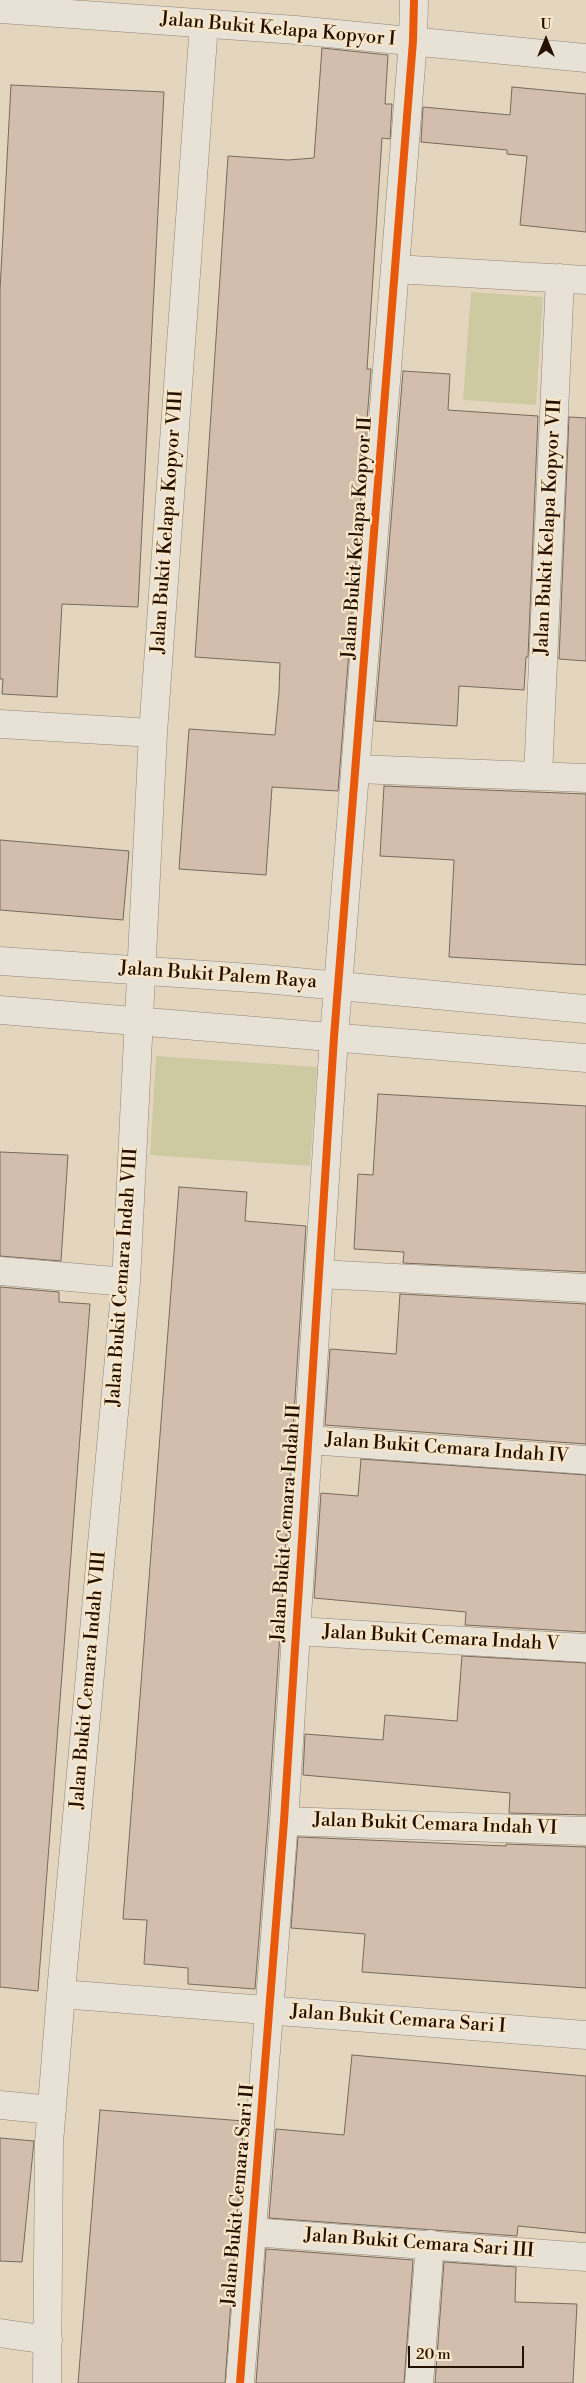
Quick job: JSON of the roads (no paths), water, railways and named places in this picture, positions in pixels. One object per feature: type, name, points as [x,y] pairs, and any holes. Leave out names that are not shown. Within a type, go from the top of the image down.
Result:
[{"type":"street","name":"Jalan Bukit Kelapa Kopyor II","points":[[334,1037],[357,769],[413,41],[414,0]]},
{"type":"street","name":"Jalan Bukit Kelapa Kopyor I","points":[[0,9],[178,11],[204,24],[413,41],[586,58]]},
{"type":"street","name":"Jalan Bukit Kelapa Kopyor VIII","points":[[138,1021],[153,732],[204,24]]},
{"type":"street","points":[[395,269],[573,279]]},
{"type":"street","name":"Jalan Bukit Kelapa Kopyor VII","points":[[538,776],[573,279]]},
{"type":"street","points":[[0,724],[153,732]]},
{"type":"street","points":[[357,769],[586,778]]},
{"type":"street","name":"Jalan Bukit Palem Raya","points":[[0,961],[339,986],[586,1009]]},
{"type":"street","points":[[0,1010],[586,1058]]},
{"type":"street","name":"Jalan Bukit Cemara Indah VIII","points":[[46,2383],[49,2143],[126,1282],[138,1021]]},
{"type":"street","name":"Jalan Bukit Cemara Indah II","points":[[270,2010],[284,1821],[334,1037]]},
{"type":"street","points":[[0,1271],[126,1282]]},
{"type":"street","points":[[319,1274],[586,1288]]},
{"type":"street","name":"Jalan Bukit Cemara Indah IV","points":[[309,1440],[586,1460]]},
{"type":"street","name":"Jalan Bukit Cemara Indah V","points":[[296,1631],[586,1648]]},
{"type":"street","name":"Jalan Bukit Cemara Indah VI","points":[[284,1821],[586,1832]]},
{"type":"street","name":"Jalan Bukit Cemara Sari I","points":[[61,1994],[586,2035]]},
{"type":"street","name":"Jalan Bukit Cemara Sari II","points":[[240,2383],[270,2010]]},
{"type":"street","points":[[0,2105],[52,2110]]},
{"type":"street","name":"Jalan Bukit Cemara Sari III","points":[[252,2232],[586,2257]]},
{"type":"street","points":[[419,2383],[430,2244]]},
{"type":"street","points":[[0,2334],[48,2340]]}]
